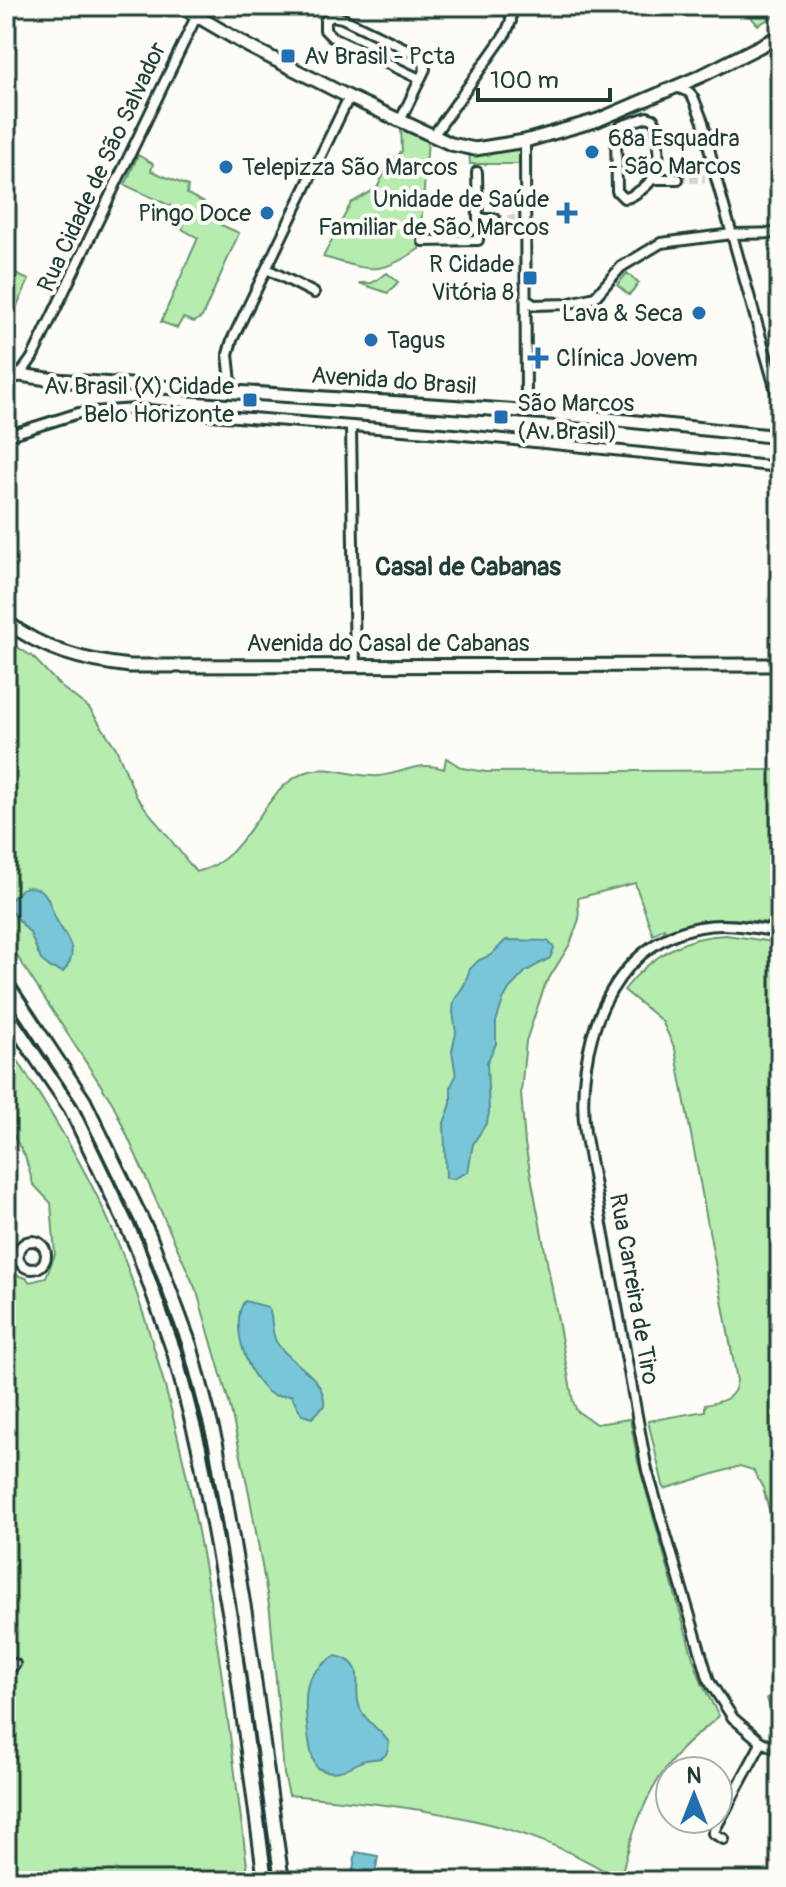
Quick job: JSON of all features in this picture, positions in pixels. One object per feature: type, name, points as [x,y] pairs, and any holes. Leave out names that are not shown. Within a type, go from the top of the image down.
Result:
[{"type":"main road","points":[[6,983],[84,1101],[149,1235],[190,1345],[216,1444],[245,1614],[282,1881]]},
{"type":"main road","points":[[6,1013],[71,1109],[136,1245],[174,1352],[199,1448],[231,1622],[265,1881]]},
{"type":"street","points":[[180,6],[349,97],[433,136],[475,149],[525,141],[598,120],[676,87],[780,36]]},
{"type":"street","points":[[433,136],[506,33],[511,21],[510,6]]},
{"type":"street","points":[[400,121],[420,79],[426,65],[419,55],[342,18],[332,16],[325,21],[325,30],[332,37],[420,79]]},
{"type":"street","name":"Rua Cidade de São Salvador","points":[[20,375],[39,345],[196,17]]},
{"type":"street","points":[[676,87],[689,92],[694,99],[780,405]]},
{"type":"street","points":[[232,392],[230,346],[349,97]]},
{"type":"street","points":[[654,179],[658,167],[656,122],[647,117],[621,126],[616,137],[616,185],[619,196],[629,198],[654,179],[678,179]]},
{"type":"street","points":[[525,141],[526,411]]},
{"type":"street","points":[[423,241],[478,240],[477,172]]},
{"type":"street","points":[[705,179],[716,178]]},
{"type":"street","points":[[478,219],[495,219]]},
{"type":"street","points":[[515,219],[525,219]]},
{"type":"street","points":[[526,300],[534,305],[577,303],[595,297],[621,267],[661,243],[732,234],[780,233]]},
{"type":"street","points":[[267,269],[314,293]]},
{"type":"street","name":"Avenida do Brasil","points":[[6,378],[20,375],[55,380],[526,411],[780,437]]},
{"type":"street","points":[[6,436],[79,413],[119,409],[780,467]]},
{"type":"street","points":[[351,427],[355,665]]},
{"type":"street","name":"Avenida do Casal de Cabanas","points":[[6,621],[49,648],[109,664],[780,665]]},
{"type":"street","name":"Rua Carreira de Tiro","points":[[780,932],[727,925],[697,928],[670,937],[641,956],[614,987],[598,1015],[585,1060],[582,1098],[585,1132],[651,1483],[709,1681],[733,1718],[762,1742],[780,1751]]},
{"type":"street","points":[[6,1262],[18,1259]]},
{"type":"street","points":[[6,1673],[15,1664]]},
{"type":"street","points":[[724,1839],[713,1833],[762,1742]]},
{"type":"green space","points":[[741,6],[780,6],[780,13],[758,25]]},
{"type":"green space","points":[[401,128],[428,141],[419,249],[392,264],[372,268],[323,257],[351,203],[377,188],[388,166],[402,151]]},
{"type":"green space","points":[[522,142],[522,164],[470,164],[469,151]]},
{"type":"green space","points":[[138,155],[153,164],[151,171],[188,186],[187,194],[205,203],[200,212],[239,233],[202,317],[194,322],[183,318],[177,328],[161,322],[198,238],[182,229],[188,214],[125,185]]},
{"type":"green space","points":[[6,270],[29,280],[6,329]]},
{"type":"green space","points":[[387,273],[398,282],[388,293],[359,283],[372,283]]},
{"type":"green space","points":[[627,273],[639,283],[629,295],[617,285]]},
{"type":"green space","points":[[6,640],[33,657],[60,686],[89,708],[116,748],[136,796],[196,872],[229,855],[275,795],[288,782],[313,770],[378,776],[427,766],[444,769],[446,758],[462,768],[486,772],[780,770],[780,925],[736,919],[709,920],[665,931],[664,928],[653,935],[635,883],[578,898],[579,919],[570,944],[545,985],[526,1041],[521,1092],[525,1144],[573,1401],[577,1411],[596,1424],[630,1419],[638,1462],[693,1658],[719,1716],[677,1755],[654,1755],[654,1788],[635,1828],[620,1881],[583,1859],[503,1828],[417,1809],[289,1795],[284,1774],[270,1611],[249,1493],[230,1406],[197,1292],[113,1104],[6,939]]},
{"type":"green space","points":[[726,935],[780,943],[780,1548],[763,1488],[753,1470],[740,1466],[664,1489],[648,1421],[705,1411],[705,1405],[731,1395],[737,1380],[675,1049],[662,1021],[624,990],[645,968],[669,950],[696,939]]},
{"type":"green space","points":[[6,1042],[68,1142],[96,1194],[120,1248],[147,1324],[188,1480],[203,1560],[249,1881],[6,1881],[6,1681],[19,1669],[11,1661],[6,1664],[6,1272],[30,1282],[46,1278],[55,1254],[51,1203],[33,1184],[25,1156],[6,1123]]},
{"type":"green space","points":[[779,1695],[780,1722],[774,1724],[767,1698]]},
{"type":"water","points":[[27,887],[45,894],[68,940],[71,958],[63,972],[41,960],[30,933],[11,911],[11,900]]},
{"type":"water","points":[[506,940],[548,941],[554,948],[550,958],[526,971],[503,1000],[496,1022],[496,1044],[487,1062],[487,1122],[473,1144],[468,1172],[453,1179],[446,1178],[444,1123],[456,1076],[452,1051],[456,1033],[454,1001],[470,969]]},
{"type":"water","points":[[245,1301],[268,1307],[277,1343],[320,1387],[324,1406],[312,1418],[302,1415],[291,1395],[273,1395],[264,1389],[249,1366],[239,1323],[240,1310]]},
{"type":"water","points":[[336,1656],[353,1664],[360,1708],[389,1743],[383,1757],[329,1772],[317,1768],[314,1761],[306,1700],[311,1678]]},
{"type":"water","points":[[356,1852],[378,1856],[374,1881],[351,1881]]},
{"type":"tunnel","points":[[678,179],[705,179]]},
{"type":"tunnel","points":[[495,219],[515,219]]},
{"type":"place","name":"Av Brasil - Pcta","points":[[288,56]]},
{"type":"place","name":"68ª Esquadra - São Marcos","points":[[592,152]]},
{"type":"place","name":"Telepizza São Marcos","points":[[226,167]]},
{"type":"place","name":"Pingo Doce","points":[[267,213]]},
{"type":"place","name":"Unidade de Saúde Familiar de São Marcos","points":[[567,213]]},
{"type":"place","name":"R Cidade Vitória 8","points":[[530,278]]},
{"type":"place","name":"Lava & Seca","points":[[699,313]]},
{"type":"place","name":"Tagus","points":[[371,340]]},
{"type":"place","name":"Clínica Jovem","points":[[538,358]]},
{"type":"place","name":"Av Brasil (X) Cidade Belo Horizonte","points":[[250,400]]},
{"type":"place","name":"São Marcos (Av Brasil)","points":[[501,417]]},
{"type":"district","name":"Casal de Cabanas","points":[[468,567]]}]
